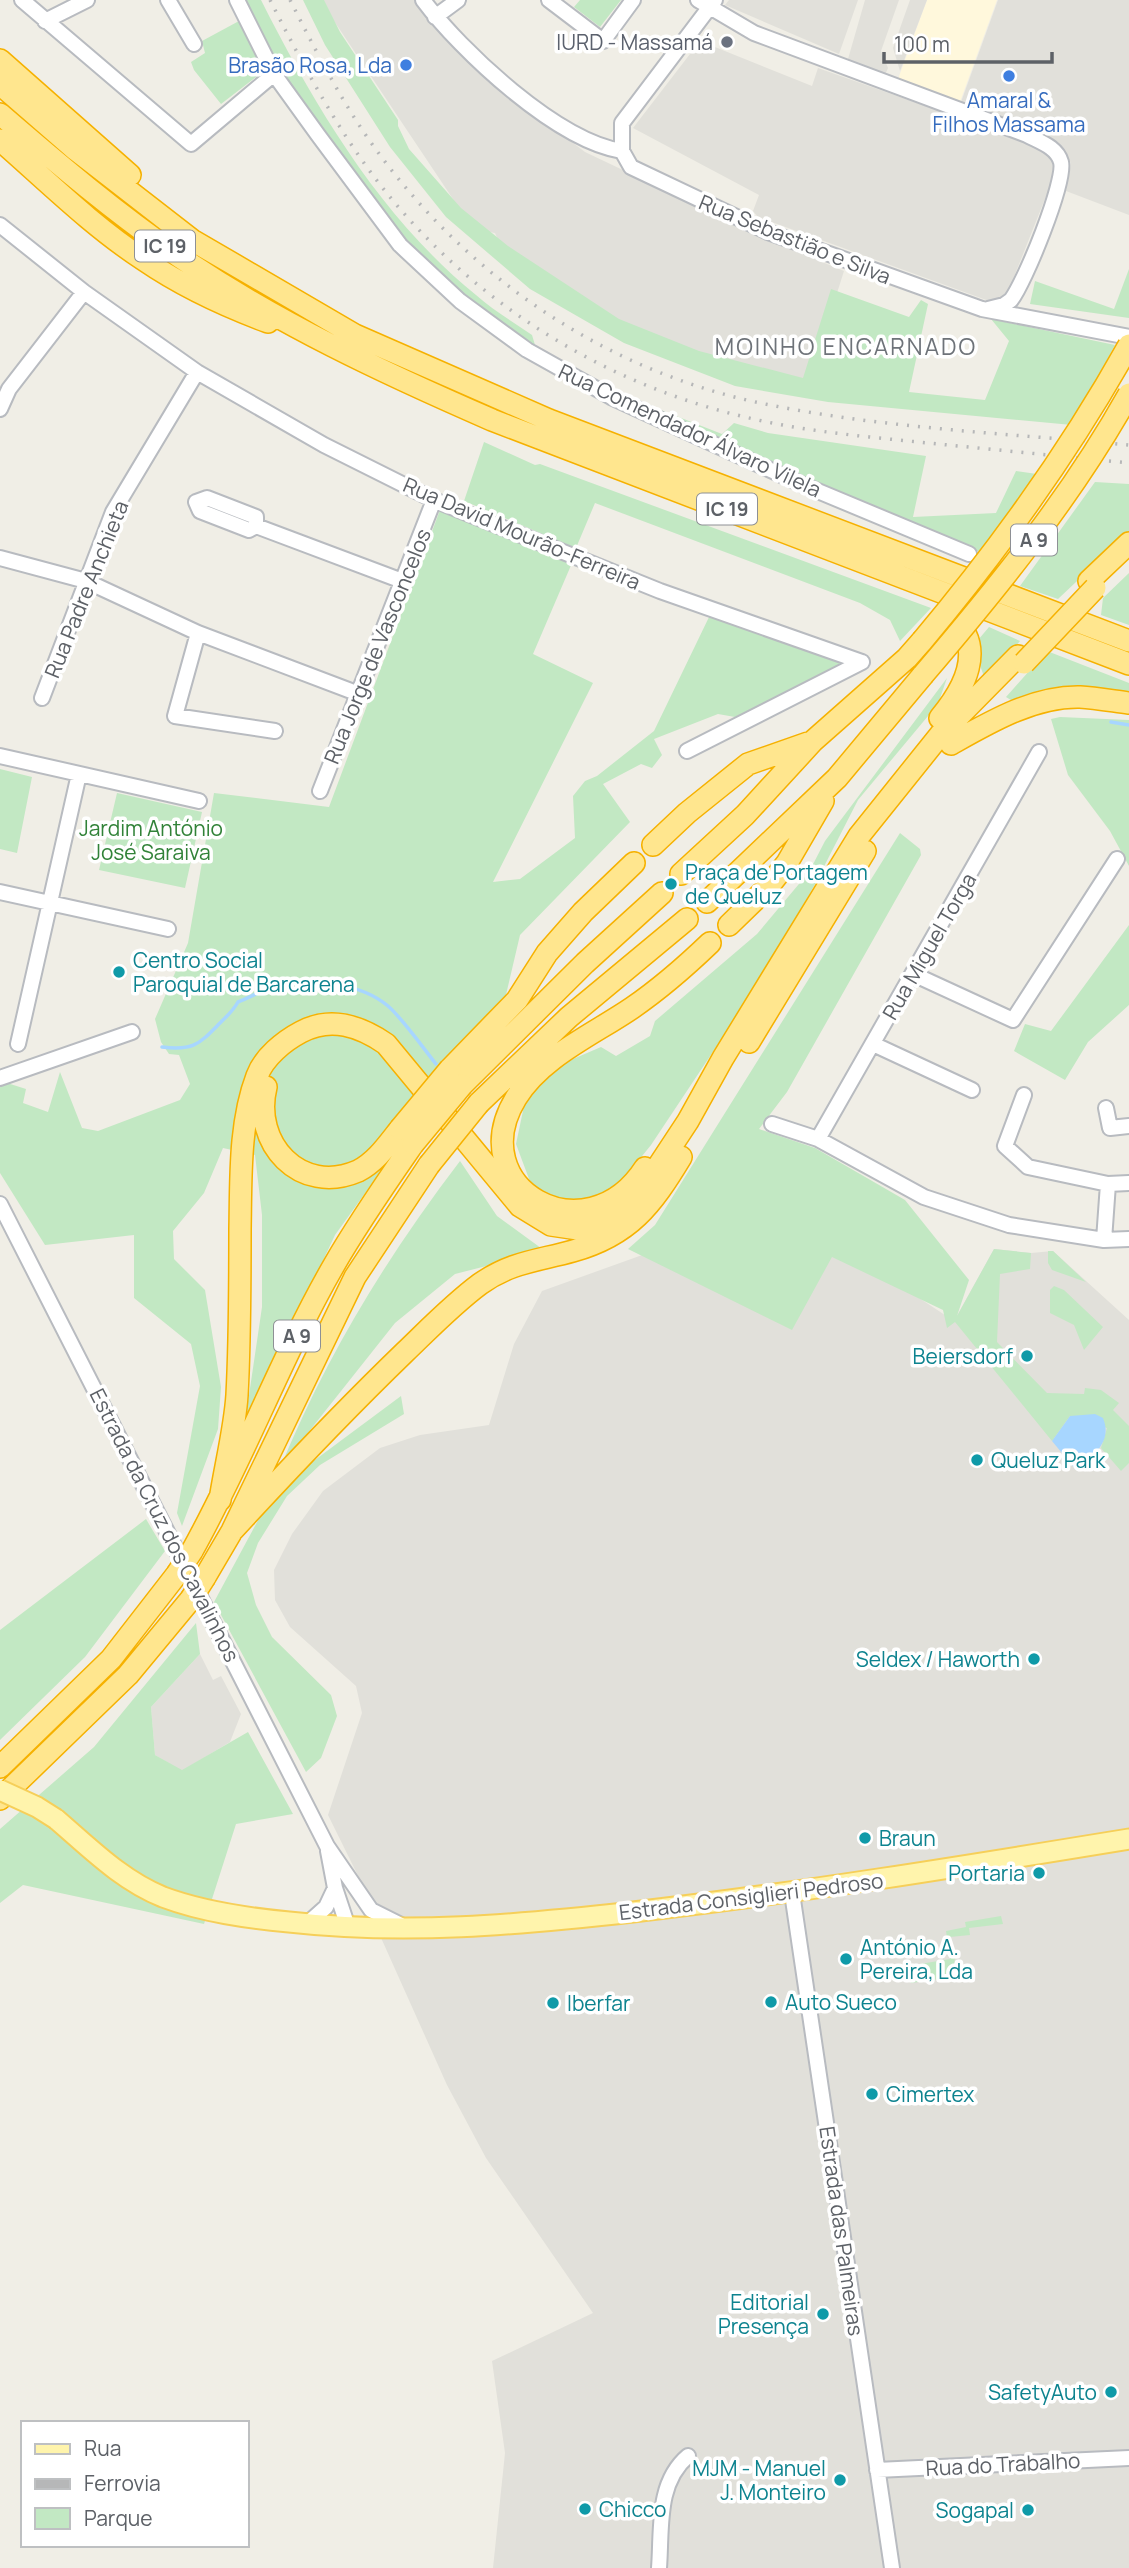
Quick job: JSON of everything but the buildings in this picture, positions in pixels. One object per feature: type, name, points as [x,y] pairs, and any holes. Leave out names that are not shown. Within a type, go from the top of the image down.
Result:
[{"type":"highway","points":[[0,60],[142,186],[192,240]]},
{"type":"highway","name":"IC 19","points":[[0,84],[76,150],[192,240],[307,310],[403,358],[549,420],[1129,641]]},
{"type":"highway","name":"IC 19","points":[[0,114],[68,173],[180,257],[297,328],[346,353],[492,420],[1129,664]]},
{"type":"highway","points":[[0,140],[89,219],[144,261],[228,307],[346,353]]},
{"type":"highway","name":"A 9","points":[[681,874],[745,815],[813,741],[907,659],[979,572],[1045,484],[1129,345]]},
{"type":"highway","name":"A 9","points":[[707,902],[837,778],[1000,585],[1048,522],[1129,394]]},
{"type":"highway","points":[[220,1500],[237,1397],[240,1199],[248,1107],[257,1073],[288,1038],[311,1026],[336,1023],[363,1028],[386,1044],[520,1206],[551,1225],[578,1229],[614,1220],[634,1203],[688,1121],[830,880],[905,775],[1021,659],[1129,543]]},
{"type":"highway","points":[[1092,585],[1129,558]]},
{"type":"highway","points":[[830,880],[853,832],[886,782],[960,692],[970,662],[969,640],[958,623],[885,570]]},
{"type":"highway","points":[[1099,630],[1129,636]]},
{"type":"highway","points":[[232,1531],[341,1414],[479,1285],[509,1265],[575,1251],[637,1220],[661,1190],[870,843],[915,783],[1021,659]]},
{"type":"highway","points":[[951,744],[998,718],[1031,705],[1077,697],[1129,703]]},
{"type":"highway","points":[[653,845],[687,813],[748,764],[813,741]]},
{"type":"highway","points":[[729,925],[768,887],[787,863],[837,778]]},
{"type":"highway","points":[[456,1077],[517,1000],[547,953],[583,912],[634,863]]},
{"type":"highway","name":"A 9","points":[[0,1767],[111,1658],[192,1551],[220,1500],[278,1374],[333,1266],[406,1136],[456,1077],[662,893]]},
{"type":"highway","name":"A 9","points":[[0,1799],[111,1694],[191,1599],[232,1531],[355,1277],[429,1165],[479,1104],[569,1017],[687,919]]},
{"type":"highway","points":[[710,943],[671,980],[536,1074],[515,1098],[503,1129],[502,1159],[521,1190],[552,1209],[582,1212],[613,1201],[638,1178],[678,1116],[723,1058]]},
{"type":"highway","points":[[406,1136],[357,1171],[331,1176],[301,1172],[278,1154],[266,1133],[261,1111],[265,1088],[277,1065],[291,1051],[315,1038],[337,1036],[359,1040],[379,1054],[405,1081],[520,1220],[548,1236],[599,1241]]},
{"type":"main road","name":"Estrada Consiglieri Pedroso","points":[[0,1790],[56,1819],[126,1878],[167,1898],[240,1916],[371,1928],[508,1926],[792,1893],[1129,1839]]},
{"type":"street","points":[[22,0],[191,144],[274,74]]},
{"type":"street","points":[[45,21],[87,0]]},
{"type":"street","points":[[168,0],[194,44]]},
{"type":"street","name":"Rua Comendador Álvaro Vilela","points":[[237,0],[274,74],[400,245],[460,301],[527,350],[611,397],[684,432],[969,554]]},
{"type":"street","name":"Rua Sebastião e Silva","points":[[423,0],[516,94],[598,147],[622,151],[631,167],[764,231],[982,309],[1129,337]]},
{"type":"street","points":[[436,16],[458,0]]},
{"type":"street","points":[[549,0],[567,5],[603,41],[634,0]]},
{"type":"street","points":[[622,151],[622,123],[708,2],[754,33],[1027,135],[1051,147],[1060,159],[1063,174],[1020,288],[1004,306],[982,309]]},
{"type":"street","name":"Rua David Mourão-Ferreira","points":[[0,225],[84,292],[197,372],[324,445],[434,500],[660,591],[862,662],[687,751]]},
{"type":"street","points":[[0,409],[9,390],[84,292]]},
{"type":"street","name":"Rua Padre Anchieta","points":[[42,698],[113,512],[197,372]]},
{"type":"street","name":"Rua Jorge de Vasconcelos","points":[[320,791],[405,582],[434,500]]},
{"type":"street","points":[[256,526],[405,582]]},
{"type":"street","points":[[0,558],[86,581],[198,633],[359,694]]},
{"type":"street","points":[[198,633],[175,716],[275,731]]},
{"type":"street","name":"Rua Miguel Torga","points":[[818,1139],[1039,752]]},
{"type":"street","points":[[0,756],[199,801]]},
{"type":"street","points":[[18,1044],[47,902],[79,774]]},
{"type":"street","points":[[914,974],[1013,1020],[1117,859]]},
{"type":"street","points":[[0,892],[168,929]]},
{"type":"street","points":[[0,1078],[132,1032]]},
{"type":"street","points":[[873,1044],[972,1090]]},
{"type":"street","points":[[1024,1095],[1005,1146],[1028,1167],[1108,1184],[1129,1183]]},
{"type":"street","points":[[1106,1108],[1110,1128],[1129,1126]]},
{"type":"street","points":[[772,1124],[818,1139],[923,1197],[1009,1225],[1104,1240],[1129,1239]]},
{"type":"street","points":[[1104,1240],[1108,1184]]},
{"type":"street","name":"Estrada da Cruz dos Cavalinhos","points":[[0,1204],[327,1846],[354,1889],[380,1916],[413,1929]]},
{"type":"street","name":"Estrada da Cruz dos Cavalinhos","points":[[327,1846],[335,1888],[348,1927]]},
{"type":"street","points":[[307,1924],[326,1907],[335,1888]]},
{"type":"street","points":[[348,1927],[356,1908],[354,1889]]},
{"type":"street","name":"Estrada das Palmeiras","points":[[792,1893],[892,2568]]},
{"type":"street","points":[[659,2568],[666,2486],[677,2465],[688,2456]]},
{"type":"street","name":"Rua do Trabalho","points":[[877,2470],[1129,2458]]},
{"type":"shaded area","points":[[320,0],[415,0],[482,74],[585,152],[783,246],[844,271],[807,388],[626,330],[501,246],[495,233],[473,229]]},
{"type":"shaded area","points":[[729,0],[858,0],[839,54],[725,5]]},
{"type":"shaded area","points":[[865,0],[899,0],[881,51],[888,68],[885,75],[848,59]]},
{"type":"shaded area","points":[[910,0],[927,0],[900,71],[893,48]]},
{"type":"shaded area","points":[[927,0],[997,0],[960,102],[898,79]]},
{"type":"shaded area","points":[[998,0],[1129,0],[1129,215],[1066,191],[1071,163],[1061,145],[961,102]]},
{"type":"shaded area","points":[[700,41],[812,86],[818,68],[1041,147],[1053,156],[1056,171],[1010,287],[1002,297],[989,301],[758,217],[753,211],[759,195],[633,128]]},
{"type":"shaded area","points":[[828,1238],[954,1321],[994,1249],[1031,1253],[1053,1251],[1129,1320],[1129,2568],[493,2568],[505,2453],[492,2361],[593,2313],[486,2158],[447,2085],[382,1940],[369,1898],[328,1815],[362,1713],[356,1686],[290,1627],[275,1600],[274,1570],[292,1534],[323,1491],[380,1448],[420,1435],[489,1425],[514,1344],[542,1291],[645,1254]]},
{"type":"shaded area","points":[[200,1654],[213,1680],[221,1676],[241,1714],[230,1742],[182,1771],[155,1755],[151,1707]]},
{"type":"green space","points":[[243,0],[261,0],[328,120],[380,196],[442,265],[496,311],[532,335],[535,345],[620,394],[722,434],[734,423],[768,433],[926,456],[913,517],[996,513],[1016,471],[1044,475],[983,553],[879,513],[737,453],[657,416],[580,375],[543,353],[471,302],[437,273],[405,239],[342,163],[314,122],[287,80]]},
{"type":"green space","points":[[303,0],[324,0],[340,32],[398,120],[398,126],[409,149],[461,208],[508,246],[619,319],[699,351],[803,378],[831,289],[909,317],[921,300],[928,304],[909,392],[985,400],[1009,341],[991,319],[1115,345],[1072,425],[828,402],[735,386],[624,343],[530,289],[446,217],[390,147],[325,45]]},
{"type":"green space","points":[[580,0],[621,0],[600,27],[574,7]]},
{"type":"green space","points":[[239,21],[265,70],[221,104],[194,70],[191,62],[205,53],[202,41]]},
{"type":"green space","points":[[1129,269],[1129,318],[1030,304],[1035,281],[1114,309]]},
{"type":"green space","points":[[484,442],[535,465],[540,464],[931,608],[900,641],[890,620],[860,603],[595,503],[576,548],[464,501]]},
{"type":"green space","points":[[1095,482],[1129,484],[1129,532],[1058,599],[1020,586]]},
{"type":"green space","points":[[440,510],[572,563],[533,654],[593,683],[493,882],[520,879],[575,838],[573,796],[585,781],[597,776],[654,731],[710,615],[846,664],[735,717],[718,714],[654,739],[662,755],[652,768],[641,764],[603,784],[630,822],[520,935],[505,999],[335,1235],[244,1429],[262,1307],[262,1215],[255,1155],[223,1148],[204,1193],[173,1231],[174,1259],[205,1290],[221,1387],[218,1429],[182,1526],[177,1513],[200,1386],[191,1344],[134,1298],[134,1235],[45,1245],[0,1173],[0,1084],[4,1082],[26,1089],[23,1103],[48,1112],[60,1072],[82,1128],[98,1131],[180,1100],[190,1084],[179,1055],[169,1054],[161,1042],[155,1019],[188,943],[214,793],[329,807]]},
{"type":"green space","points":[[1129,573],[1129,625],[1101,615],[1103,598]]},
{"type":"green space","points":[[989,627],[1020,641],[986,682],[973,646]]},
{"type":"green space","points":[[1047,651],[1129,683],[1129,699],[1019,705],[1006,697]]},
{"type":"green space","points":[[947,678],[938,704],[858,800],[814,886],[758,984],[651,1145],[613,1192],[601,1198],[564,1203],[532,1187],[516,1144],[524,1106],[535,1089],[559,1065],[601,1047],[616,1056],[650,1036],[655,1021],[757,934],[809,872],[825,841]]},
{"type":"green space","points":[[1060,717],[1129,720],[1129,866],[1110,831],[1068,775],[1051,719]]},
{"type":"green space","points":[[0,769],[32,777],[17,853],[0,849]]},
{"type":"green space","name":"Jardim António José Saraiva","points":[[117,793],[202,812],[185,888],[99,870]]},
{"type":"green space","points":[[900,833],[920,849],[921,855],[787,1092],[759,1129],[815,1148],[905,1200],[969,1280],[957,1316],[994,1249],[1031,1253],[1030,1269],[1000,1274],[997,1342],[1047,1393],[1084,1394],[1085,1388],[1101,1390],[1119,1403],[1113,1410],[1129,1426],[1129,1463],[1121,1471],[1101,1448],[1107,1428],[1070,1416],[1052,1441],[955,1322],[947,1328],[943,1310],[832,1257],[792,1330],[628,1249],[655,1225]]},
{"type":"green space","points":[[1129,925],[1129,1005],[1088,1042],[1065,1080],[1014,1051],[1025,1024],[1051,1031]]},
{"type":"green space","points":[[460,1161],[497,1216],[545,1251],[455,1274],[395,1323],[280,1468],[318,1386],[360,1308],[407,1234]]},
{"type":"green space","points":[[1048,1251],[1053,1251],[1086,1282],[1052,1270],[1048,1263]]},
{"type":"green space","points":[[1054,1286],[1064,1290],[1103,1327],[1084,1350],[1074,1325],[1050,1313],[1050,1290]]},
{"type":"green space","points":[[401,1396],[404,1414],[320,1465],[287,1496],[258,1543],[247,1573],[256,1605],[272,1637],[331,1695],[337,1716],[321,1758],[306,1772],[214,1602],[262,1513],[296,1474]]},
{"type":"green space","points":[[146,1519],[165,1551],[85,1657],[0,1740],[0,1630]]},
{"type":"green space","points":[[196,1623],[200,1654],[151,1707],[155,1755],[182,1770],[248,1732],[293,1814],[236,1824],[204,1924],[23,1885],[0,1903],[0,1829],[94,1747]]},
{"type":"green space","points":[[1001,1916],[1003,1924],[969,1928],[970,1935],[950,1937],[948,1944],[946,1931],[966,1927],[965,1922]]},
{"type":"green space","points":[[950,1955],[955,1957],[954,1967],[946,1978],[911,1983],[908,1966],[950,1959]]},
{"type":"water","points":[[1095,1414],[1103,1418],[1103,1441],[1095,1454],[1076,1470],[1052,1441],[1070,1416]]},
{"type":"waterway","points":[[1111,722],[1129,725]]},
{"type":"waterway","points":[[162,1047],[189,1047],[201,1041],[238,1002],[263,991],[292,984],[321,983],[350,987],[388,1006],[436,1064]]},
{"type":"railway","points":[[270,0],[347,139],[414,225],[453,264],[496,299],[542,331],[590,359],[640,383],[692,402],[766,422],[853,435],[1129,463]]},
{"type":"railway","points":[[290,0],[355,118],[380,155],[416,199],[455,241],[498,278],[592,341],[643,366],[696,386],[797,410],[939,429],[1129,445]]},
{"type":"place","name":"IURD - Massamá","points":[[727,42]]},
{"type":"place","name":"Brasão Rosa, Lda","points":[[406,65]]},
{"type":"place","name":"Amaral & Filhos Massama","points":[[1009,76]]},
{"type":"place","name":"Praça de Portagem de Queluz","points":[[671,884]]},
{"type":"place","name":"Centro Social Paroquial de Barcarena","points":[[119,972]]},
{"type":"place","name":"Beiersdorf","points":[[1027,1356]]},
{"type":"place","name":"Queluz Park","points":[[977,1460]]},
{"type":"place","name":"Seldex / Haworth","points":[[1034,1659]]},
{"type":"place","name":"Braun","points":[[865,1838]]},
{"type":"place","name":"Portaria","points":[[1039,1873]]},
{"type":"place","name":"António A. Pereira, Lda","points":[[846,1959]]},
{"type":"place","name":"Auto Sueco","points":[[771,2002]]},
{"type":"place","name":"Iberfar","points":[[553,2003]]},
{"type":"place","name":"Cimertex","points":[[872,2094]]},
{"type":"place","name":"Editorial Presença","points":[[823,2314]]},
{"type":"place","name":"SafetyAuto","points":[[1111,2392]]},
{"type":"place","name":"MJM - Manuel J. Monteiro","points":[[840,2480]]},
{"type":"place","name":"Chicco","points":[[585,2509]]},
{"type":"place","name":"Sogapal","points":[[1028,2510]]},
{"type":"district","name":"MOINHO ENCARNADO","points":[[846,346]]}]
